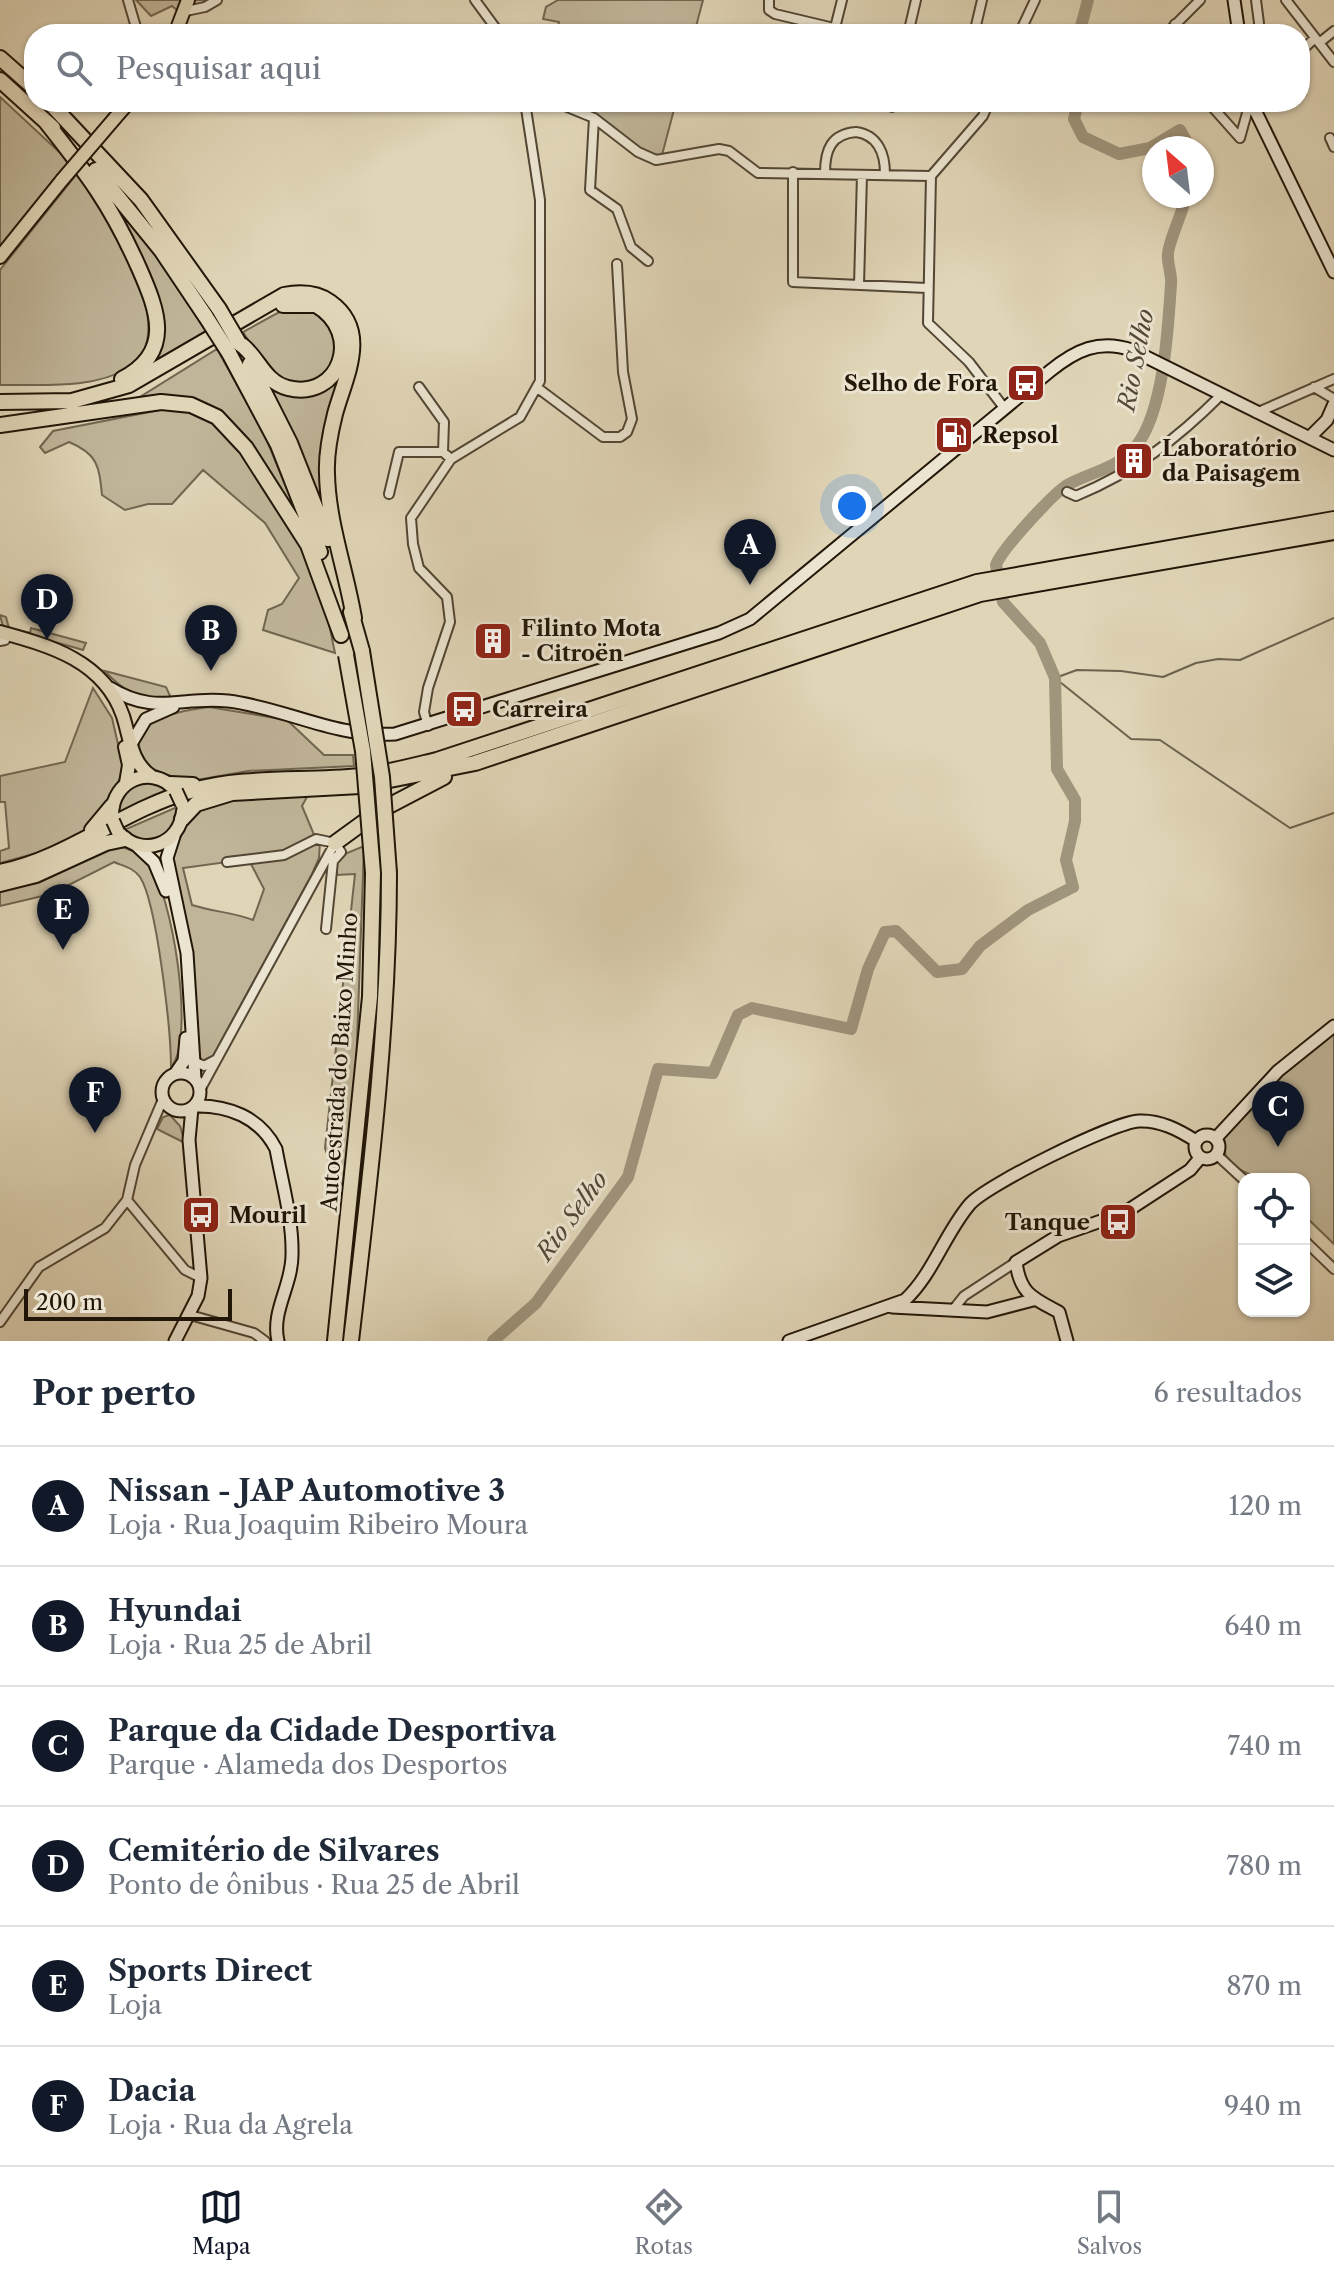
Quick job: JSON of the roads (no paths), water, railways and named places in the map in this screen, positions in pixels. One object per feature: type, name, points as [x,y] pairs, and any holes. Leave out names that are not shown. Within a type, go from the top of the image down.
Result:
[{"type":"highway","points":[[0,58],[24,79]]},
{"type":"highway","name":"Autoestrada do Baixo Minho","points":[[0,80],[24,102]]},
{"type":"highway","name":"Autoestrada do Baixo Minho","points":[[35,112],[81,155],[131,211],[213,313]]},
{"type":"highway","name":"Autoestrada do Baixo Minho","points":[[58,112],[141,200],[234,348],[310,489],[354,618],[362,651],[382,777],[389,873],[386,997],[371,1170],[351,1341]]},
{"type":"highway","points":[[44,399],[105,386],[128,376],[147,360],[158,327],[150,294],[108,202],[46,122]]},
{"type":"highway","points":[[0,402],[72,401],[129,385],[284,295],[304,293],[333,304],[346,319],[354,346],[328,445],[327,472],[331,516],[354,618]]},
{"type":"highway","points":[[75,415],[147,387],[285,304],[305,303],[326,311],[342,334],[343,353],[324,381],[303,389],[289,388],[269,377],[249,349],[234,348]]},
{"type":"highway","name":"Autoestrada do Baixo Minho","points":[[234,348],[298,492],[324,566],[346,655],[363,751],[373,873],[370,997],[355,1169],[335,1341]]},
{"type":"highway","points":[[0,425],[176,403],[205,411],[227,426],[246,448],[308,545],[341,635]]},
{"type":"highway","points":[[0,875],[60,860],[145,814],[204,794],[258,786],[394,775],[978,588],[1334,519]]},
{"type":"highway","points":[[1017,579],[1334,532]]},
{"type":"highway","points":[[330,843],[379,811],[475,763],[978,588]]},
{"type":"highway","points":[[182,811],[232,793],[475,763]]},
{"type":"highway","points":[[173,788],[263,775],[394,775]]},
{"type":"highway","points":[[0,875],[84,836],[112,814]]},
{"type":"highway","points":[[0,875],[36,875],[106,843],[127,840]]},
{"type":"main road","points":[[1234,0],[1238,24]]},
{"type":"main road","points":[[0,257],[120,112]]},
{"type":"main road","points":[[1256,112],[1334,270]]},
{"type":"main road","points":[[110,688],[144,705],[198,700],[230,702],[363,736],[395,734],[719,633],[750,619],[1066,358],[1083,349],[1111,345],[1145,356],[1329,447]]},
{"type":"main road","points":[[1310,437],[1327,420],[1334,402]]},
{"type":"main road","points":[[1327,420],[1329,447]]},
{"type":"main road","points":[[1,636],[76,659],[100,676],[123,714],[138,764],[151,776],[173,788],[182,811],[167,858],[187,953],[194,1061],[199,1087],[189,1140],[201,1278],[190,1315],[175,1341]]},
{"type":"main road","points":[[1,636],[51,654],[95,680],[116,716],[129,765],[126,783],[112,814],[127,840],[150,856],[161,875],[180,956],[186,1048],[175,1074],[163,1085],[170,1106],[189,1140]]},
{"type":"main road","points":[[131,744],[146,719],[198,700]]},
{"type":"main road","points":[[126,783],[151,776]]},
{"type":"main road","points":[[127,840],[157,846],[175,834]]},
{"type":"main road","points":[[1216,1138],[1278,1071],[1334,1026]]},
{"type":"main road","points":[[175,1074],[187,1073],[215,1105],[258,1124],[276,1149],[293,1256],[289,1281],[274,1325],[278,1341]]},
{"type":"main road","points":[[170,1106],[215,1105]]},
{"type":"main road","points":[[789,1341],[905,1300],[918,1286],[968,1207],[1007,1177],[1109,1129],[1136,1121],[1161,1124],[1196,1141]]},
{"type":"main road","points":[[1205,1135],[1216,1138],[1219,1145],[1217,1155],[1207,1160],[1200,1158],[1194,1148],[1196,1141],[1205,1135]]},
{"type":"main road","points":[[1067,1341],[1059,1312],[1033,1300],[1020,1284],[1016,1262],[1058,1236],[1124,1213],[1190,1170],[1200,1158]]},
{"type":"main road","points":[[918,1286],[921,1299],[929,1310]]},
{"type":"main road","points":[[905,1300],[929,1310]]},
{"type":"main road","points":[[886,1307],[987,1312],[1033,1300]]},
{"type":"street","points":[[128,0],[135,24]]},
{"type":"street","points":[[187,6],[205,7],[217,0]]},
{"type":"street","points":[[475,0],[493,24]]},
{"type":"street","points":[[769,0],[769,10],[820,24]]},
{"type":"street","points":[[836,24],[842,0]]},
{"type":"street","points":[[910,24],[916,0]]},
{"type":"street","points":[[976,24],[982,0]]},
{"type":"street","points":[[1024,24],[1035,0]]},
{"type":"street","points":[[1175,24],[1200,0]]},
{"type":"street","points":[[1256,0],[1259,23]]},
{"type":"street","points":[[1286,0],[1305,24]]},
{"type":"street","points":[[1310,31],[1334,62]]},
{"type":"street","points":[[1310,45],[1334,31]]},
{"type":"street","points":[[431,724],[424,704],[451,608],[447,597],[419,568],[410,523],[447,456],[520,417],[539,389],[540,200],[528,112]]},
{"type":"street","points":[[579,112],[594,118],[638,152],[656,160],[719,149],[729,151],[758,173],[931,176]]},
{"type":"street","points":[[984,112],[931,176],[928,323],[969,362],[1005,409]]},
{"type":"street","points":[[1217,112],[1240,138],[1248,112]]},
{"type":"street","points":[[594,118],[590,190],[617,209],[631,247],[648,261]]},
{"type":"street","points":[[825,173],[829,145],[838,137],[856,132],[877,144],[884,158],[885,174]]},
{"type":"street","points":[[1330,138],[1334,147]]},
{"type":"street","points":[[793,172],[793,282],[927,288]]},
{"type":"street","points":[[859,285],[862,175]]},
{"type":"street","points":[[539,389],[603,437],[620,437],[627,432],[632,419],[623,372],[617,264]]},
{"type":"street","points":[[1256,413],[1334,379]]},
{"type":"street","points":[[419,387],[444,422],[447,456]]},
{"type":"street","points":[[1314,387],[1334,402]]},
{"type":"street","points":[[1067,492],[1076,496],[1125,475],[1176,437],[1221,395]]},
{"type":"street","points":[[389,494],[399,452],[447,456]]},
{"type":"street","points":[[227,862],[284,855],[316,839],[330,843],[326,929]]},
{"type":"street","points":[[199,1087],[329,860]]},
{"type":"street","points":[[194,1061],[204,1066],[218,1058]]},
{"type":"street","points":[[0,1322],[39,1267],[105,1228],[127,1200],[135,1165],[158,1115],[170,1106]]},
{"type":"street","points":[[1217,1155],[1238,1174]]},
{"type":"street","points":[[127,1200],[185,1270],[201,1278]]},
{"type":"street","points":[[1309,1245],[1334,1269]]},
{"type":"street","points":[[952,1311],[964,1296],[1016,1262]]},
{"type":"street","points":[[190,1315],[254,1333],[265,1341]]},
{"type":"waterway","name":"Rio Selho","points":[[1082,24],[1088,0]]},
{"type":"waterway","name":"Rio Selho","points":[[1076,112],[1074,119],[1083,137],[1119,154],[1142,150]]},
{"type":"waterway","name":"Rio Selho","points":[[1170,136],[1180,130],[1183,136]]},
{"type":"waterway","name":"Rio Selho","points":[[493,1341],[536,1303],[628,1177],[658,1069],[713,1073],[738,1015],[752,1008],[851,1029],[868,969],[885,932],[896,931],[937,972],[962,969],[980,946],[1028,910],[1073,887],[1066,860],[1075,821],[1075,800],[1057,769],[1055,678],[1040,643],[1003,602],[996,565],[1052,498],[1069,484],[1123,459],[1146,430],[1159,390],[1171,280],[1169,249],[1182,208]]},
{"type":"waterway","points":[[1055,678],[1077,670],[1121,671],[1163,677],[1196,663],[1218,659],[1240,660],[1334,618]]},
{"type":"waterway","points":[[1055,678],[1131,739],[1160,740],[1290,828],[1334,813]]},
{"type":"place","name":"Selho de Fora","points":[[1026,383]]},
{"type":"place","name":"Repsol","points":[[954,435]]},
{"type":"place","name":"Laboratório da Paisagem","points":[[1134,461]]},
{"type":"place","name":"Nissan - JAP Automotive 3","points":[[750,585]]},
{"type":"place","name":"Cemitério de Silvares","points":[[47,640]]},
{"type":"place","name":"Filinto Mota - Citroën","points":[[493,641]]},
{"type":"place","name":"Hyundai","points":[[211,671]]},
{"type":"place","name":"Carreira","points":[[464,709]]},
{"type":"place","name":"Sports Direct","points":[[63,950]]},
{"type":"place","name":"Dacia","points":[[95,1133]]},
{"type":"place","name":"Parque da Cidade Desportiva","points":[[1278,1147]]},
{"type":"place","name":"Mouril","points":[[201,1215]]},
{"type":"place","name":"Tanque","points":[[1118,1222]]}]
